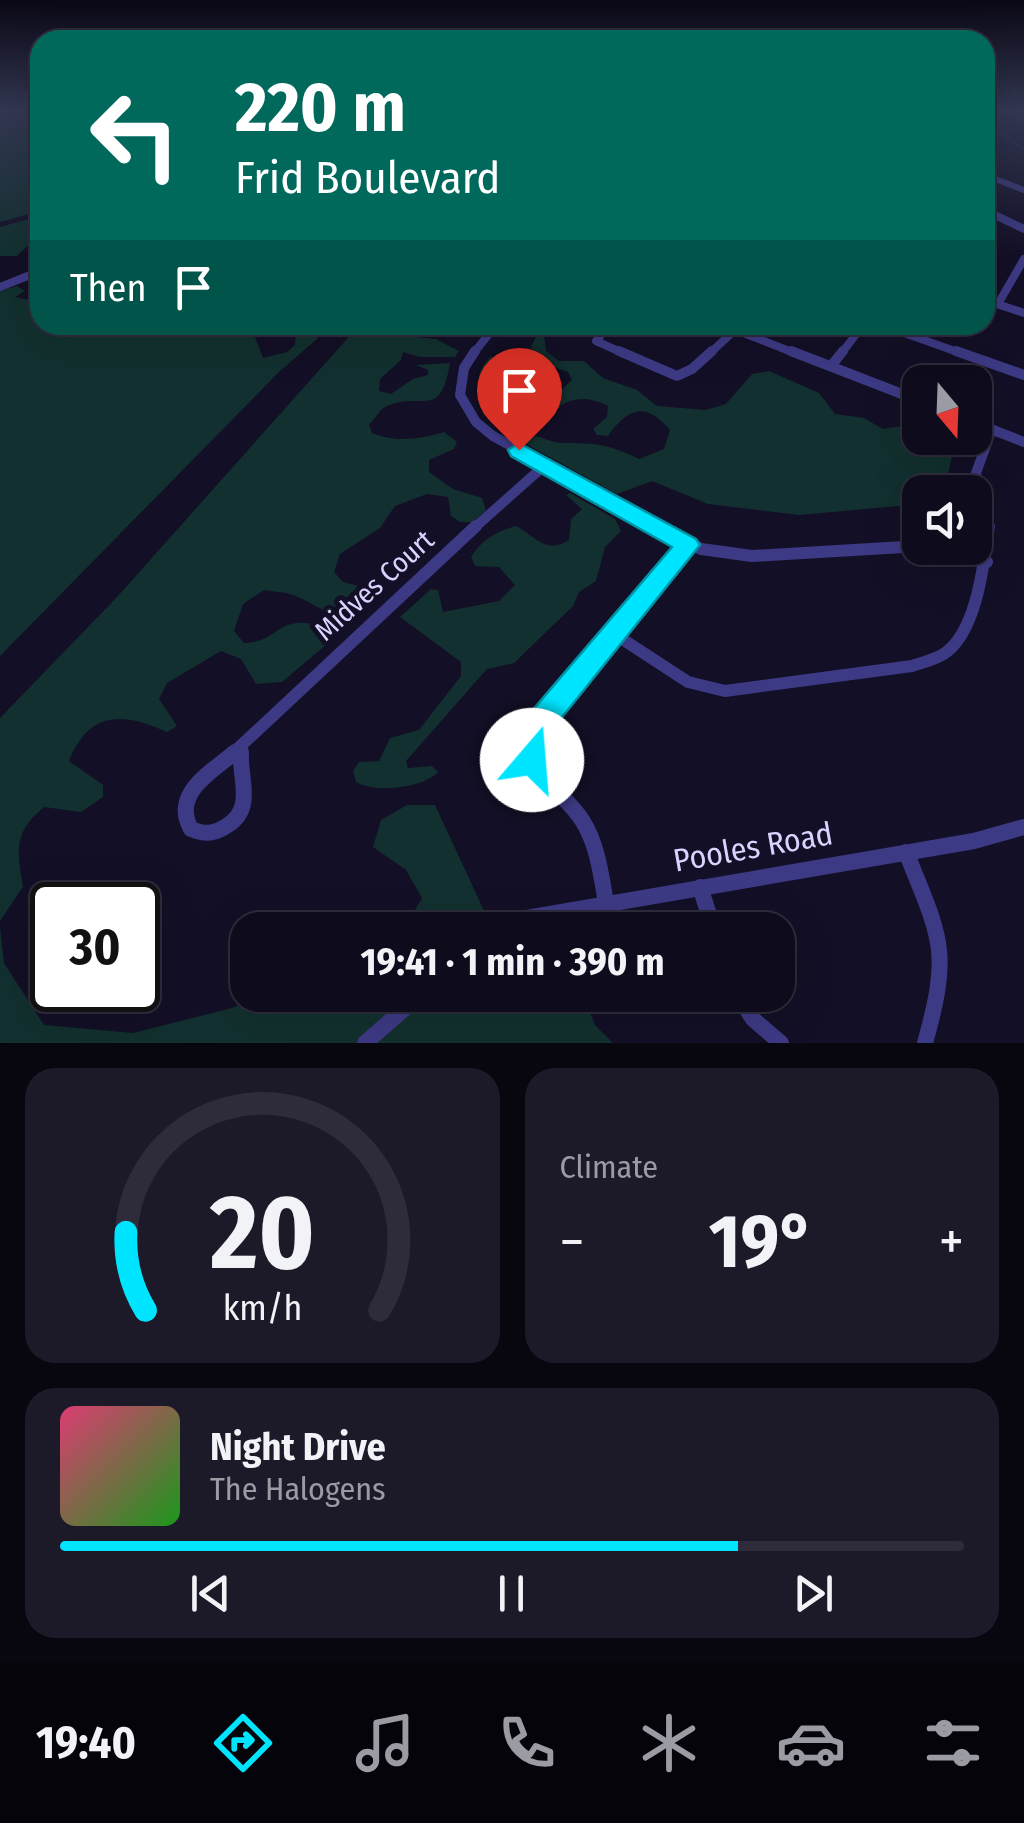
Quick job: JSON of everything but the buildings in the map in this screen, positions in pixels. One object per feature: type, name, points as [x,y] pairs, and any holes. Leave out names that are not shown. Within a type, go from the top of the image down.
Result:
[{"type":"street","points":[[995,179],[1024,190]]},
{"type":"street","points":[[995,215],[1024,228]]},
{"type":"street","points":[[998,304],[1024,259]]},
{"type":"street","points":[[0,287],[30,275]]},
{"type":"street","points":[[995,303],[1024,313]]},
{"type":"street","points":[[488,335],[463,366],[458,387],[462,402],[481,427],[688,545],[740,556],[902,547]]},
{"type":"street","points":[[600,335],[596,341],[677,376],[692,369],[729,335]]},
{"type":"street","points":[[748,335],[902,395]]},
{"type":"street","points":[[831,366],[855,335]]},
{"type":"street","points":[[910,335],[1024,375]]},
{"type":"street","points":[[992,430],[1024,442]]},
{"type":"street","name":"Midves Court","points":[[241,747],[239,766],[247,798],[244,808],[220,831],[209,834],[192,829],[184,813],[190,793],[334,654],[545,465]]},
{"type":"street","points":[[606,902],[588,829],[570,803],[536,768],[530,745],[535,729],[688,545]]},
{"type":"street","points":[[616,635],[688,682],[725,692],[912,666],[942,656],[958,638],[979,598],[985,565]]},
{"type":"street","name":"Pooles Road","points":[[555,912],[906,852],[1024,827]]},
{"type":"street","points":[[906,852],[940,942],[942,959],[941,984],[926,1043]]},
{"type":"street","points":[[700,887],[708,912]]},
{"type":"street","points":[[365,1043],[401,1012]]},
{"type":"street","points":[[749,1012],[781,1043]]},
{"type":"green space","points":[[0,160],[30,160],[30,214],[0,222]]},
{"type":"green space","points":[[30,219],[30,244],[17,256],[0,256],[0,227]]},
{"type":"green space","points":[[17,286],[25,291],[15,297],[30,300],[30,335],[246,335],[255,337],[263,358],[287,352],[295,345],[296,335],[319,335],[0,656],[0,291]]},
{"type":"green space","points":[[350,335],[436,339],[459,351],[455,357],[420,357],[403,352],[401,360],[380,379],[379,391],[391,394],[413,379],[428,375],[428,370],[416,365],[450,363],[441,393],[427,401],[398,402],[385,407],[369,424],[372,433],[399,439],[444,432],[457,442],[454,449],[429,460],[429,472],[453,489],[482,498],[486,510],[473,522],[460,522],[451,516],[448,497],[427,494],[395,506],[380,528],[340,554],[334,572],[343,582],[374,590],[375,602],[354,615],[336,615],[292,595],[264,590],[243,604],[234,631],[244,643],[262,640],[297,623],[338,630],[334,638],[282,682],[256,684],[241,659],[221,651],[167,683],[159,699],[177,726],[167,732],[122,719],[97,724],[87,732],[69,761],[103,785],[103,797],[81,812],[44,807],[34,816],[20,843],[23,887],[0,921],[0,718],[118,596]]},
{"type":"green space","points":[[536,335],[544,335],[546,351],[559,361],[584,361],[603,378],[637,390],[657,406],[706,410],[726,404],[752,374],[769,371],[819,393],[835,414],[864,418],[883,429],[902,426],[902,455],[951,455],[948,475],[902,475],[902,506],[799,515],[708,504],[652,481],[617,494],[526,444],[524,438],[602,445],[639,459],[664,449],[670,430],[653,415],[637,412],[623,419],[608,436],[597,435],[593,429],[607,417],[608,406],[578,399],[554,410],[540,426],[509,432],[497,427],[505,415],[554,397],[572,380],[568,372],[551,366],[510,364],[500,372],[505,396],[499,402],[482,400],[480,372],[490,357],[527,356]]},
{"type":"green space","points":[[570,493],[615,519],[621,531],[605,547],[596,581],[579,592],[573,606],[514,663],[487,669],[406,761],[408,768],[432,766],[438,772],[431,778],[398,788],[356,782],[353,771],[359,762],[379,761],[390,738],[419,730],[461,676],[461,662],[400,617],[431,589],[438,590],[443,612],[499,601],[515,585],[499,567],[475,566],[471,557],[490,537],[516,526],[547,545],[569,540],[571,519],[582,509],[566,495]]},
{"type":"green space","points":[[407,805],[435,805],[485,912],[414,912],[422,898],[406,870],[373,847],[381,820]]},
{"type":"green space","points":[[0,927],[4,963],[30,1003],[30,1012],[36,1012],[44,1025],[133,1033],[230,1009],[230,1012],[590,1012],[595,1025],[613,1043],[0,1043]]},
{"type":"route","points":[[519,450],[688,545],[535,729],[530,745],[532,760]]}]
